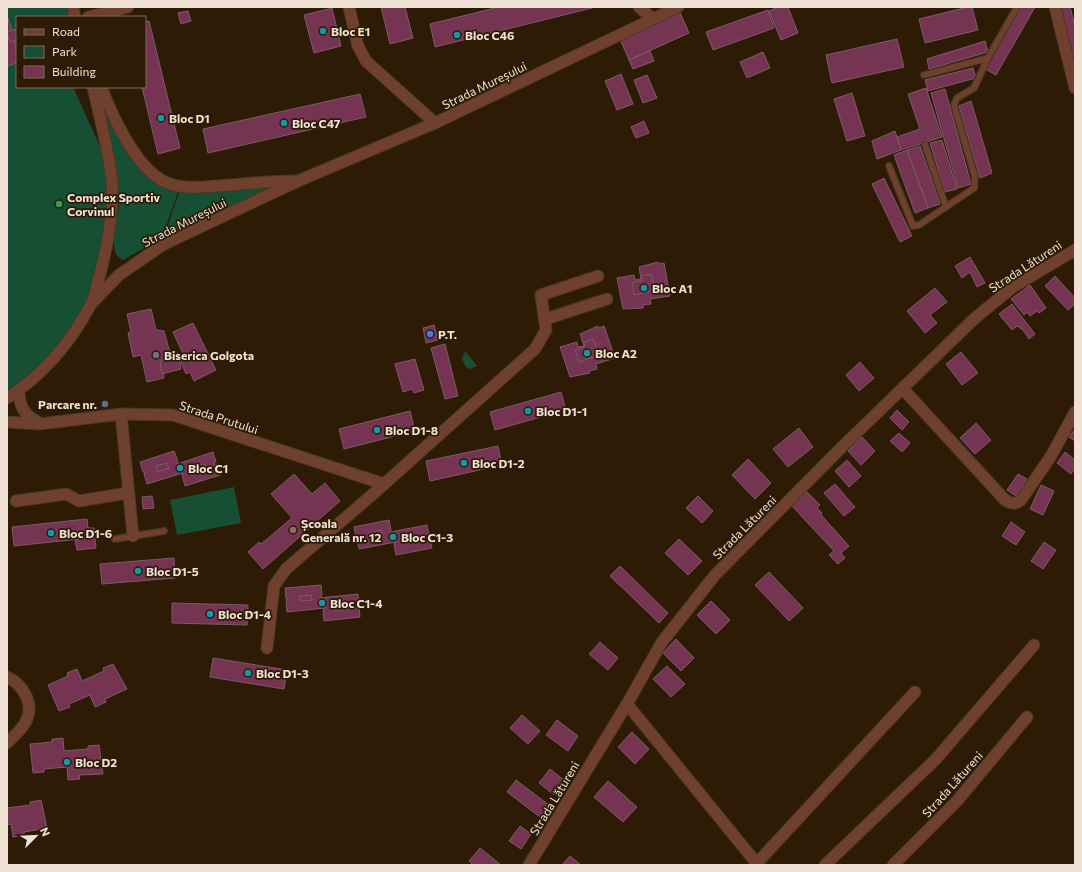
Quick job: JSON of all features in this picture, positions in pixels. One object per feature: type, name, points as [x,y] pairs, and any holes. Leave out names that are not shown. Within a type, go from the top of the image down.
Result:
[{"type":"street","points":[[92,16],[128,7]]},
{"type":"street","points":[[349,7],[358,46],[366,61],[435,123]]},
{"type":"street","points":[[639,7],[653,19]]},
{"type":"street","name":"Strada Mureșului","points":[[92,303],[119,275],[164,244],[298,181],[435,123],[678,7]]},
{"type":"street","points":[[1055,7],[1075,88]]},
{"type":"street","points":[[7,398],[45,368],[57,355],[92,303],[106,247],[112,197],[110,168],[93,88]]},
{"type":"street","name":"Strada Mureșului","points":[[101,88],[120,128],[139,159],[151,174],[165,182],[179,186],[197,188],[298,181]]},
{"type":"street","name":"Strada Lătureni","points":[[529,865],[627,704],[662,642],[715,575],[842,447],[1000,296],[1075,250]]},
{"type":"street","points":[[266,648],[274,586],[279,577],[293,561],[384,484],[535,350],[546,330],[546,319],[541,295],[598,276]]},
{"type":"street","points":[[546,319],[607,299]]},
{"type":"street","points":[[903,388],[1005,500],[1011,504],[1017,503],[1021,500],[1051,456],[1075,412]]},
{"type":"street","points":[[19,390],[20,404],[25,415],[40,424]]},
{"type":"street","points":[[121,414],[133,536]]},
{"type":"street","name":"Strada Prutului","points":[[7,422],[40,424],[121,414],[163,414],[183,418],[384,484]]},
{"type":"street","points":[[16,501],[66,494],[79,501],[128,493]]},
{"type":"street","points":[[824,865],[936,759],[1034,645]]},
{"type":"street","points":[[7,677],[19,686],[25,693],[29,710],[23,726],[7,743]]},
{"type":"street","points":[[627,704],[757,864],[915,692]]},
{"type":"street","name":"Strada Lătureni","points":[[893,865],[956,801],[1027,717]]},
{"type":"lane","points":[[888,166],[913,226],[919,225],[974,188],[975,177],[954,105],[956,98],[974,88],[988,58],[1017,7]]},
{"type":"lane","points":[[924,75],[988,58]]},
{"type":"lane","points":[[925,145],[946,207]]},
{"type":"lane","points":[[115,539],[164,531]]},
{"type":"green space","name":"Complex Sportiv Corvinul","points":[[7,7],[73,7],[75,16],[16,16],[16,88],[73,88],[110,168],[112,183],[100,274],[68,340],[7,398]]},
{"type":"green space","points":[[98,91],[120,138],[134,162],[142,172],[156,183],[179,189],[162,238],[123,260],[118,256],[114,243],[119,203],[117,175],[112,146]]},
{"type":"green space","points":[[270,187],[270,189],[164,237],[180,189]]},
{"type":"green space","points":[[465,351],[477,366],[470,369],[466,367],[462,359]]},
{"type":"green space","points":[[234,487],[241,523],[177,535],[170,500]]},
{"type":"building","points":[[381,7],[405,7],[413,38],[390,44]]},
{"type":"building","name":"Bloc C46","points":[[499,7],[592,8],[435,47],[430,24]]},
{"type":"building","points":[[778,7],[788,7],[798,33],[781,40],[769,11]]},
{"type":"building","points":[[972,7],[978,30],[925,43],[919,19]]},
{"type":"building","points":[[1021,7],[1035,7],[996,75],[985,69]]},
{"type":"building","points":[[1060,7],[1070,7],[1075,26],[1075,62]]},
{"type":"building","name":"Bloc E1","points":[[332,8],[341,46],[314,53],[304,15]]},
{"type":"building","points":[[679,10],[689,33],[629,60],[619,37]]},
{"type":"building","points":[[768,10],[774,28],[713,50],[706,32]]},
{"type":"building","points":[[188,11],[191,21],[181,24],[178,13]]},
{"type":"building","points":[[7,15],[12,31],[7,32]]},
{"type":"building","name":"Bloc D1","points":[[149,21],[180,148],[158,154],[142,88],[146,88],[146,22]]},
{"type":"building","points":[[16,29],[16,40],[10,42],[7,32]]},
{"type":"building","points":[[7,32],[10,42],[14,41],[16,47],[16,63],[7,66]]},
{"type":"building","points":[[897,39],[904,67],[832,83],[826,55]]},
{"type":"building","points":[[985,41],[988,52],[929,69],[927,59]]},
{"type":"building","points":[[650,51],[654,61],[633,69],[629,60]]},
{"type":"building","points":[[763,52],[770,68],[747,78],[740,62]]},
{"type":"building","points":[[973,68],[976,78],[928,91],[925,80]]},
{"type":"building","points":[[621,74],[633,104],[617,110],[605,81]]},
{"type":"building","points":[[647,75],[657,98],[643,103],[634,80]]},
{"type":"building","points":[[926,88],[942,137],[901,150],[897,137],[920,129],[908,94]]},
{"type":"building","points":[[945,89],[971,184],[958,188],[931,93]]},
{"type":"building","points":[[852,93],[865,136],[847,141],[834,99]]},
{"type":"building","name":"Bloc C47","points":[[360,94],[366,117],[208,153],[203,129]]},
{"type":"building","points":[[971,101],[992,173],[980,178],[959,106]]},
{"type":"building","points":[[644,121],[649,133],[636,138],[631,127]]},
{"type":"building","points":[[895,131],[901,150],[877,159],[872,141]]},
{"type":"building","points":[[942,140],[957,189],[945,192],[930,143]]},
{"type":"building","points":[[920,146],[940,204],[928,208],[907,150]]},
{"type":"building","points":[[907,150],[928,208],[915,213],[894,155]]},
{"type":"building","points":[[884,178],[912,236],[900,242],[872,184]]},
{"type":"building","points":[[970,257],[985,283],[977,287],[970,272],[962,278],[955,266]]},
{"type":"building","name":"Bloc A1","points":[[658,262],[659,264],[664,263],[670,296],[650,299],[651,304],[643,305],[643,308],[623,309],[617,278],[634,275],[635,280],[641,279],[639,267]]},
{"type":"building","points":[[651,274],[655,290],[634,295],[632,283],[642,280],[641,276]]},
{"type":"building","points":[[1055,276],[1075,298],[1075,304],[1068,310],[1045,286]]},
{"type":"building","points":[[1030,285],[1046,308],[1039,313],[1037,311],[1030,316],[1027,312],[1024,315],[1011,299]]},
{"type":"building","points":[[935,288],[947,302],[930,315],[937,323],[925,333],[907,311]]},
{"type":"building","points":[[1012,304],[1035,334],[1029,339],[1023,330],[1017,326],[1012,330],[999,314]]},
{"type":"building","points":[[151,309],[156,330],[164,331],[170,353],[160,362],[164,378],[147,382],[141,355],[133,357],[128,333],[131,332],[127,314]]},
{"type":"building","points":[[193,323],[216,370],[194,381],[190,372],[186,374],[180,360],[185,358],[173,332]]},
{"type":"building","name":"P.T.","points":[[434,325],[438,340],[426,343],[423,328]]},
{"type":"building","name":"Bloc A2","points":[[598,326],[599,328],[604,326],[615,358],[596,364],[597,369],[589,371],[590,373],[570,377],[560,347],[577,342],[578,347],[584,346],[580,334]]},
{"type":"building","points":[[593,339],[599,355],[579,362],[575,350],[585,346],[584,342]]},
{"type":"building","points":[[445,344],[458,396],[445,399],[431,348]]},
{"type":"building","points":[[961,352],[978,373],[962,385],[946,364]]},
{"type":"building","points":[[169,354],[178,354],[181,369],[162,374],[160,362]]},
{"type":"building","points":[[415,359],[424,390],[414,393],[412,389],[403,392],[395,364]]},
{"type":"building","points":[[860,362],[874,378],[859,391],[846,375]]},
{"type":"building","name":"Bloc D1-1","points":[[561,392],[566,410],[495,430],[490,412]]},
{"type":"building","points":[[897,410],[909,422],[902,430],[890,418]]},
{"type":"building","name":"Bloc D1-8","points":[[410,411],[415,431],[344,449],[339,429]]},
{"type":"building","points":[[976,423],[991,440],[975,454],[960,438]]},
{"type":"building","points":[[799,428],[813,447],[788,467],[773,449]]},
{"type":"building","points":[[1075,429],[1075,441],[1069,437]]},
{"type":"building","points":[[899,433],[910,443],[902,452],[890,441]]},
{"type":"building","points":[[862,437],[875,451],[861,465],[848,451]]},
{"type":"building","name":"Bloc D1-2","points":[[498,446],[502,465],[430,481],[426,461]]},
{"type":"building","name":"Bloc C1","points":[[174,451],[178,461],[177,464],[213,452],[216,462],[214,465],[217,464],[220,475],[185,486],[182,475],[183,473],[147,484],[144,474],[146,473],[143,472],[140,462]]},
{"type":"building","points":[[1065,452],[1075,460],[1075,468],[1071,474],[1057,463]]},
{"type":"building","points":[[748,459],[771,483],[755,499],[732,475]]},
{"type":"building","points":[[847,460],[861,476],[849,487],[835,471]]},
{"type":"building","points":[[167,463],[169,468],[157,472],[156,466]]},
{"type":"building","points":[[205,464],[207,469],[194,474],[192,468]]},
{"type":"building","name":"Școala Generală nr. 12","points":[[294,474],[312,494],[325,483],[340,501],[263,569],[248,552],[259,542],[261,544],[292,518],[271,494]]},
{"type":"building","points":[[1018,474],[1027,479],[1016,496],[1007,490]]},
{"type":"building","points":[[835,484],[855,507],[844,516],[824,493]]},
{"type":"building","points":[[1041,485],[1054,491],[1043,515],[1030,509]]},
{"type":"building","points":[[807,492],[820,505],[817,508],[822,513],[821,515],[849,546],[841,553],[845,558],[838,564],[829,555],[834,551],[792,506]]},
{"type":"building","points":[[152,496],[154,508],[143,509],[142,497]]},
{"type":"building","points":[[698,496],[713,511],[702,523],[686,508]]},
{"type":"building","name":"Bloc D1-6","points":[[87,519],[89,538],[14,546],[12,527]]},
{"type":"building","name":"Bloc C1-3","points":[[389,520],[390,532],[427,525],[429,535],[427,536],[428,538],[430,537],[432,548],[396,555],[394,544],[396,542],[359,549],[357,539],[359,538],[356,537],[354,527]]},
{"type":"building","points":[[1011,522],[1025,532],[1016,545],[1002,536]]},
{"type":"building","points":[[88,528],[94,528],[96,548],[77,550],[75,540],[89,538]]},
{"type":"building","points":[[381,530],[382,536],[370,538],[369,533]]},
{"type":"building","points":[[418,535],[420,541],[406,544],[405,538]]},
{"type":"building","points":[[679,539],[702,561],[688,575],[665,553]]},
{"type":"building","points":[[1044,542],[1056,550],[1043,569],[1031,561]]},
{"type":"building","name":"Bloc D1-5","points":[[174,558],[175,578],[102,584],[100,564]]},
{"type":"building","points":[[620,566],[668,613],[659,623],[610,576]]},
{"type":"building","points":[[769,572],[803,608],[789,621],[755,585]]},
{"type":"building","name":"Bloc C1-4","points":[[321,585],[322,595],[320,598],[358,594],[359,604],[357,607],[359,606],[360,617],[324,621],[323,610],[325,608],[287,612],[286,601],[288,599],[286,599],[285,588]]},
{"type":"building","points":[[311,595],[312,600],[300,601],[299,596]]},
{"type":"building","points":[[711,601],[730,620],[716,634],[697,615]]},
{"type":"building","name":"Bloc D1-4","points":[[172,603],[248,605],[247,625],[172,623]]},
{"type":"building","points":[[348,603],[349,609],[335,611],[334,605]]},
{"type":"building","points":[[676,639],[694,658],[681,671],[663,653]]},
{"type":"building","points":[[600,642],[618,658],[608,670],[589,654]]},
{"type":"building","name":"Bloc D1-3","points":[[213,658],[287,670],[284,689],[210,677]]},
{"type":"building","points":[[113,664],[127,689],[105,699],[106,702],[95,707],[90,695],[69,704],[70,707],[59,711],[48,685],[68,676],[67,673],[77,669],[82,681],[104,671],[103,668]]},
{"type":"building","points":[[667,666],[685,684],[671,697],[653,679]]},
{"type":"building","points":[[522,715],[540,731],[528,744],[510,728]]},
{"type":"building","points":[[557,720],[578,736],[568,751],[546,735]]},
{"type":"building","points":[[632,732],[649,749],[635,764],[618,747]]},
{"type":"building","name":"Bloc D2","points":[[63,738],[64,751],[88,749],[88,746],[99,745],[103,774],[79,775],[80,779],[68,780],[67,767],[44,769],[44,772],[33,773],[30,744],[52,742],[52,739]]},
{"type":"building","points":[[550,769],[565,781],[554,795],[539,783]]},
{"type":"building","points":[[516,780],[549,805],[540,817],[507,792]]},
{"type":"building","points":[[608,781],[637,807],[623,822],[594,797]]},
{"type":"building","points":[[41,800],[47,828],[24,832],[24,835],[13,837],[11,824],[7,825],[7,808],[30,805],[30,802]]},
{"type":"building","points":[[520,826],[531,834],[521,849],[509,841]]},
{"type":"building","points":[[480,848],[501,865],[473,865],[469,861]]},
{"type":"building","points":[[570,856],[581,865],[562,865]]},
{"type":"place","name":"Bloc E1","points":[[323,31]]},
{"type":"place","name":"Bloc C46","points":[[457,35]]},
{"type":"place","name":"Bloc D1","points":[[161,118]]},
{"type":"place","name":"Bloc C47","points":[[284,123]]},
{"type":"place","name":"Complex Sportiv Corvinul","points":[[59,204]]},
{"type":"place","name":"Bloc A1","points":[[644,288]]},
{"type":"place","name":"P.T.","points":[[430,334]]},
{"type":"place","name":"Bloc A2","points":[[587,353]]},
{"type":"place","name":"Biserica Golgota","points":[[156,355]]},
{"type":"place","name":"Parcare nr.","points":[[105,404]]},
{"type":"place","name":"Bloc D1-1","points":[[528,411]]},
{"type":"place","name":"Bloc D1-8","points":[[377,430]]},
{"type":"place","name":"Bloc D1-2","points":[[464,463]]},
{"type":"place","name":"Bloc C1","points":[[180,468]]},
{"type":"place","name":"Școala Generală nr. 12","points":[[293,530]]},
{"type":"place","name":"Bloc D1-6","points":[[51,533]]},
{"type":"place","name":"Bloc C1-3","points":[[393,537]]},
{"type":"place","name":"Bloc D1-5","points":[[138,571]]},
{"type":"place","name":"Bloc C1-4","points":[[322,603]]},
{"type":"place","name":"Bloc D1-4","points":[[210,614]]},
{"type":"place","name":"Bloc D1-3","points":[[248,673]]},
{"type":"place","name":"Bloc D2","points":[[67,762]]}]
